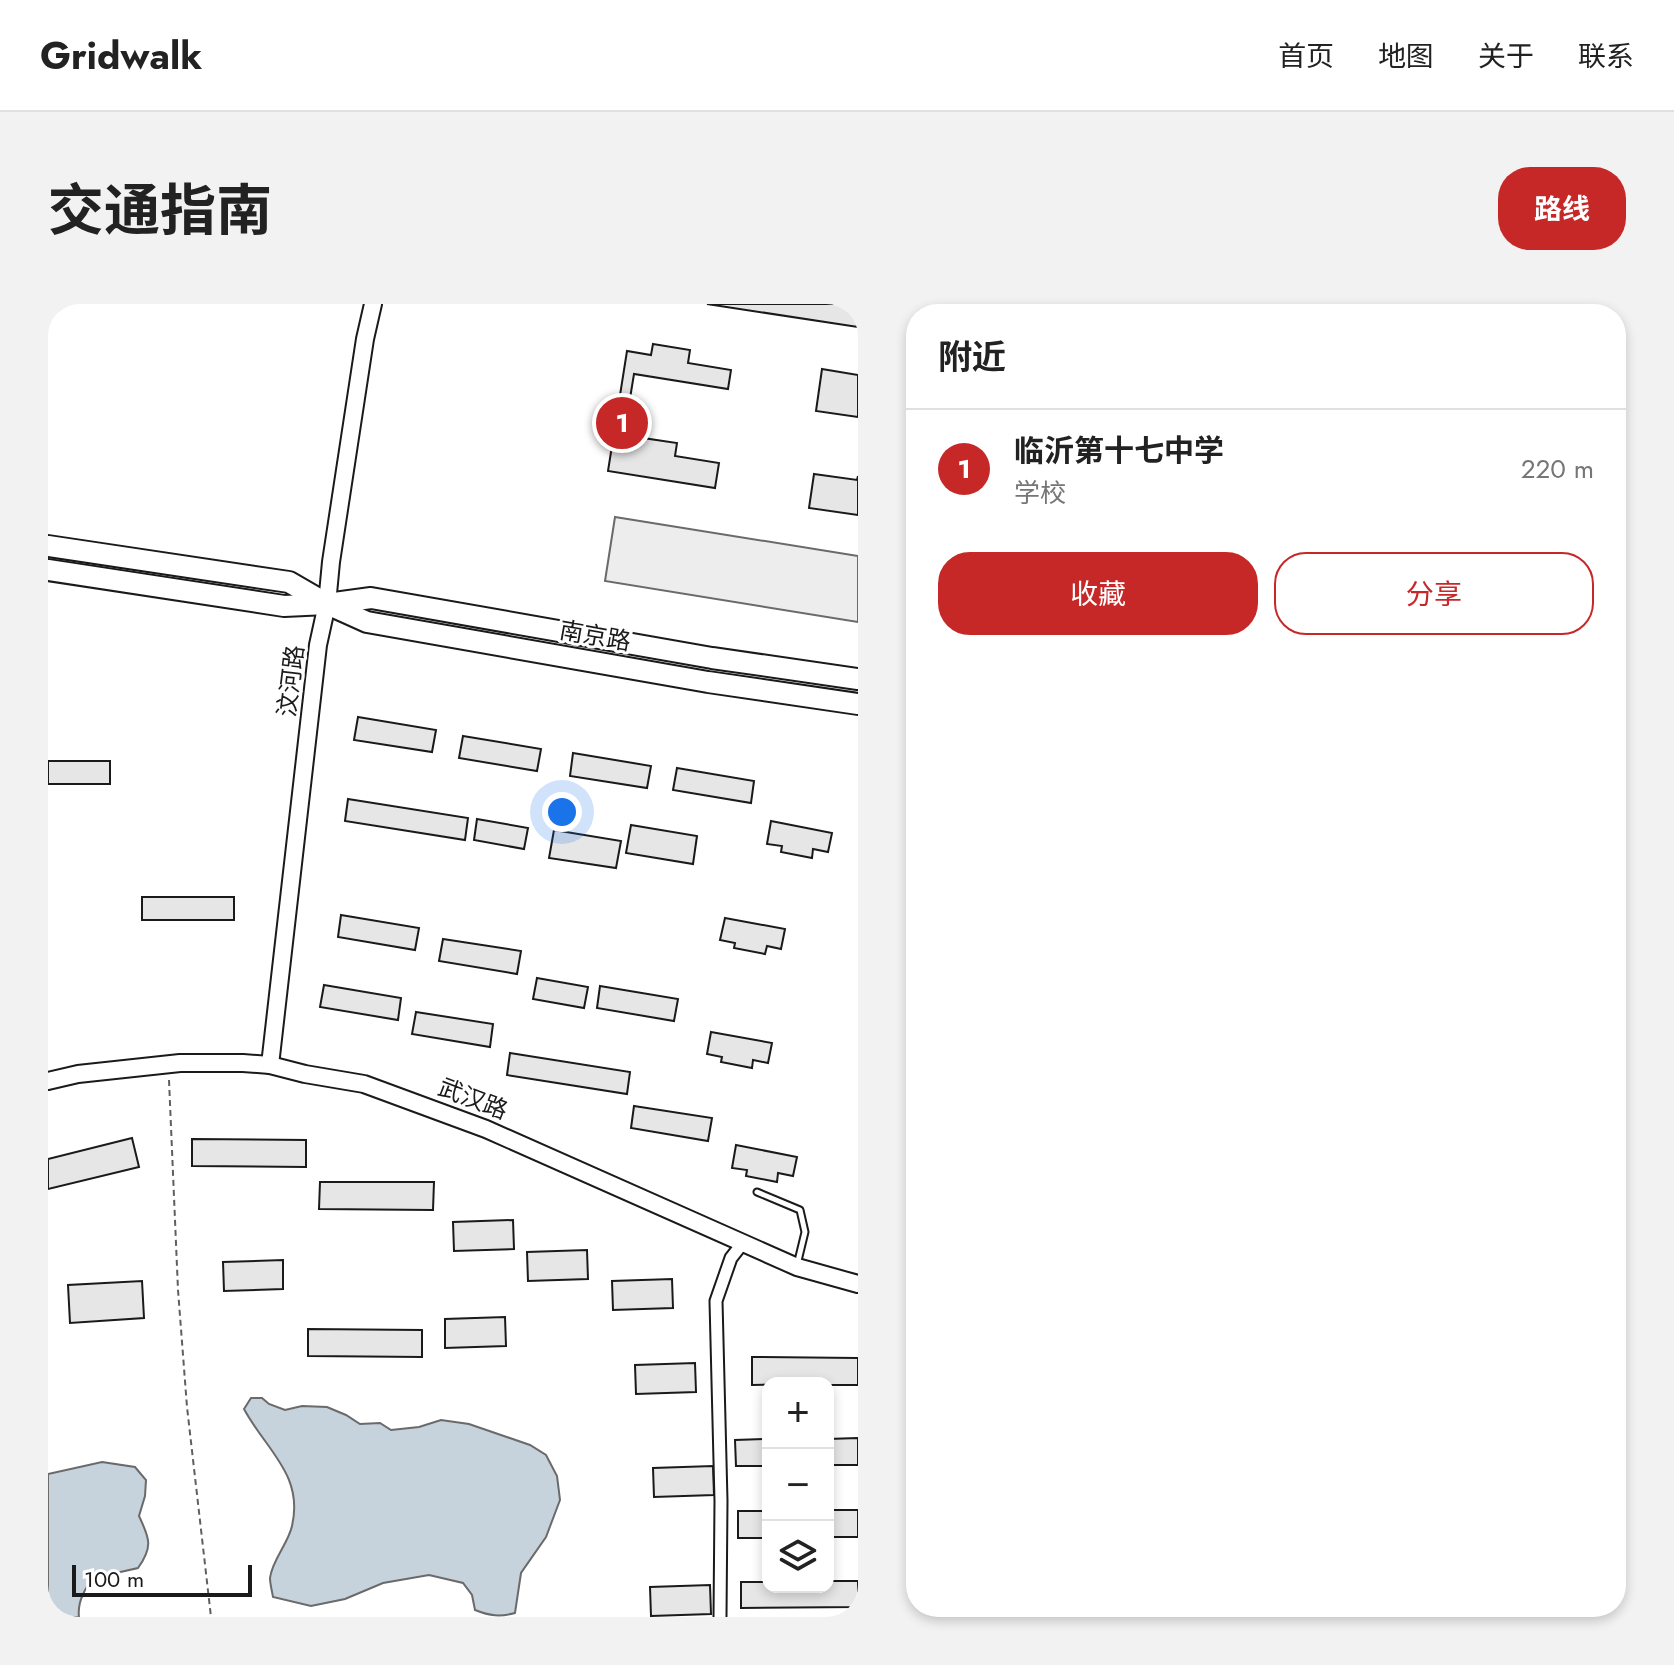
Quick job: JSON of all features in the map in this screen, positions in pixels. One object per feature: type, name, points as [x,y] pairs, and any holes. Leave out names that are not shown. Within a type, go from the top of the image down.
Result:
[{"type":"highway","name":"南京路","points":[[48,546],[289,582],[367,622],[708,682],[858,704]]},
{"type":"highway","name":"南京路","points":[[48,570],[284,606],[371,598],[712,658],[858,679]]},
{"type":"street","name":"汶河路","points":[[270,1065],[318,645],[373,304]]},
{"type":"street","name":"武汉路","points":[[48,1081],[78,1074],[180,1063],[243,1063],[270,1065],[364,1084],[486,1129],[797,1267],[858,1284]]},
{"type":"street","points":[[720,1617],[721,1501],[716,1301],[731,1258],[742,1244]]},
{"type":"lane","points":[[757,1192],[800,1210],[805,1232],[797,1267]]},
{"type":"path","points":[[169,1078],[185,1380],[211,1617]]},
{"type":"shaded area","points":[[615,517],[858,556],[858,622],[605,581]]},
{"type":"shaded area","points":[[251,1398],[262,1398],[285,1410],[302,1406],[327,1407],[360,1424],[380,1423],[391,1430],[419,1427],[441,1420],[469,1424],[530,1445],[546,1455],[557,1476],[560,1500],[546,1537],[521,1573],[515,1613],[495,1615],[475,1610],[472,1595],[463,1583],[429,1575],[383,1583],[345,1599],[311,1606],[273,1597],[270,1578],[292,1526],[293,1492],[281,1464],[244,1409]]},
{"type":"shaded area","points":[[102,1462],[135,1467],[146,1480],[139,1516],[147,1537],[146,1554],[138,1568],[95,1575],[85,1589],[79,1617],[48,1617],[48,1474]]},
{"type":"building","points":[[707,304],[858,304],[858,327]]},
{"type":"building","points":[[653,344],[690,350],[688,363],[731,370],[728,389],[634,374],[622,447],[634,449],[636,437],[677,443],[675,456],[719,463],[715,488],[608,471],[627,351],[651,355]]},
{"type":"building","points":[[822,369],[858,375],[858,417],[816,411]]},
{"type":"building","points":[[814,474],[857,480],[858,476],[858,515],[809,508]]},
{"type":"building","points":[[358,717],[436,730],[432,752],[354,740]]},
{"type":"building","points":[[463,736],[541,749],[537,771],[459,758]]},
{"type":"building","points":[[573,753],[651,766],[647,788],[570,776]]},
{"type":"building","points":[[48,761],[110,761],[110,784],[48,784]]},
{"type":"building","points":[[677,768],[754,781],[751,803],[673,790]]},
{"type":"building","points":[[348,799],[468,818],[465,840],[345,821]]},
{"type":"building","points":[[477,819],[528,828],[524,849],[474,840]]},
{"type":"building","points":[[771,821],[832,833],[828,852],[813,849],[812,858],[781,852],[782,846],[767,844]]},
{"type":"building","points":[[631,825],[697,836],[693,864],[626,853]]},
{"type":"building","points":[[554,830],[621,841],[616,868],[549,858]]},
{"type":"building","points":[[142,897],[234,897],[234,920],[142,920]]},
{"type":"building","points":[[341,915],[419,928],[415,950],[338,937]]},
{"type":"building","points":[[725,918],[785,929],[781,949],[767,946],[765,954],[734,948],[735,943],[720,940]]},
{"type":"building","points":[[443,939],[521,951],[517,974],[439,961]]},
{"type":"building","points":[[537,978],[588,987],[584,1008],[533,999]]},
{"type":"building","points":[[324,985],[401,998],[398,1020],[320,1007]]},
{"type":"building","points":[[600,986],[678,999],[674,1021],[597,1008]]},
{"type":"building","points":[[416,1012],[493,1024],[490,1047],[412,1034]]},
{"type":"building","points":[[711,1032],[772,1043],[768,1063],[753,1060],[752,1068],[721,1062],[722,1057],[707,1054]]},
{"type":"building","points":[[510,1053],[630,1072],[627,1094],[507,1075]]},
{"type":"building","points":[[634,1106],[712,1118],[708,1141],[631,1128]]},
{"type":"building","points":[[132,1138],[139,1167],[48,1189],[48,1159]]},
{"type":"building","points":[[192,1139],[306,1140],[306,1167],[192,1166]]},
{"type":"building","points":[[736,1145],[797,1157],[793,1176],[778,1173],[777,1182],[746,1176],[747,1170],[732,1168]]},
{"type":"building","points":[[320,1182],[434,1182],[433,1210],[319,1209]]},
{"type":"building","points":[[513,1220],[514,1249],[454,1251],[453,1222]]},
{"type":"building","points":[[587,1250],[588,1279],[528,1281],[527,1252]]},
{"type":"building","points":[[283,1260],[283,1289],[224,1291],[223,1262]]},
{"type":"building","points":[[672,1279],[673,1308],[613,1310],[612,1281]]},
{"type":"building","points":[[142,1281],[144,1318],[70,1323],[68,1285]]},
{"type":"building","points":[[505,1317],[506,1346],[445,1348],[445,1319]]},
{"type":"building","points":[[308,1329],[422,1330],[422,1357],[308,1356]]},
{"type":"building","points":[[752,1357],[858,1358],[858,1385],[834,1385],[834,1377],[762,1377],[762,1385],[752,1385]]},
{"type":"building","points":[[695,1363],[696,1392],[636,1394],[635,1365]]},
{"type":"building","points":[[858,1438],[858,1465],[834,1465],[834,1439]]},
{"type":"building","points":[[762,1439],[762,1466],[736,1466],[735,1440]]},
{"type":"building","points":[[713,1466],[714,1495],[654,1497],[653,1468]]},
{"type":"building","points":[[834,1510],[858,1510],[858,1537],[834,1537]]},
{"type":"building","points":[[738,1511],[762,1511],[762,1538],[738,1538]]},
{"type":"building","points":[[834,1581],[858,1581],[858,1607],[741,1608],[741,1582],[762,1582],[762,1593],[834,1593]]},
{"type":"building","points":[[710,1585],[711,1614],[651,1616],[650,1587]]},
{"type":"place","name":"临沂第十七中学","points":[[622,423]]}]
